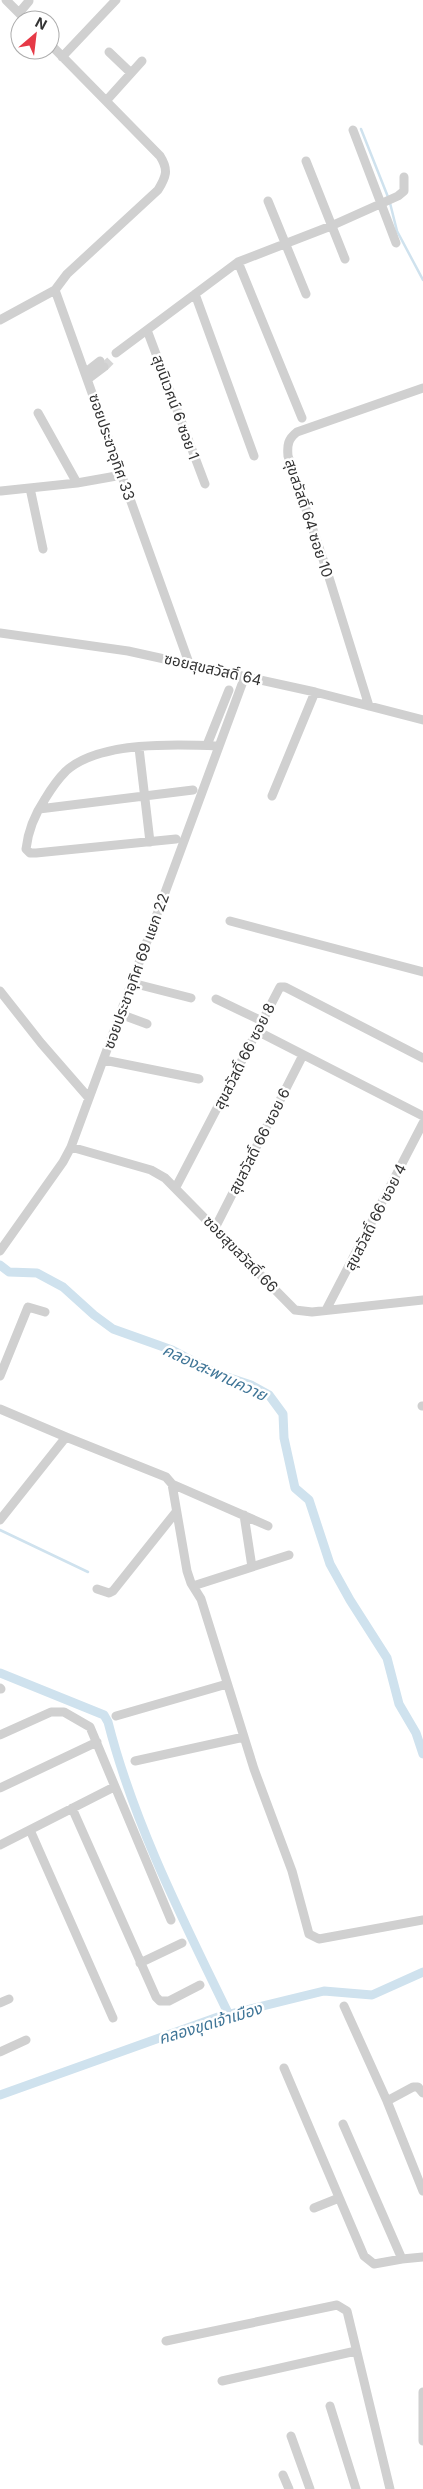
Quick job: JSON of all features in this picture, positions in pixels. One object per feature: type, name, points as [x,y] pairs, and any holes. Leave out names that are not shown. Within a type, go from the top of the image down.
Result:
[{"type":"street","points":[[0,320],[55,290],[67,274],[158,190],[167,174],[166,165],[160,156],[62,57],[116,0]]},
{"type":"street","points":[[109,52],[131,73]]},
{"type":"street","points":[[106,101],[142,60]]},
{"type":"street","points":[[353,130],[385,203],[396,243]]},
{"type":"street","points":[[306,161],[346,259]]},
{"type":"street","points":[[112,356],[238,262],[385,203],[404,191],[404,176]]},
{"type":"street","points":[[268,201],[306,294]]},
{"type":"street","points":[[238,262],[302,418]]},
{"type":"street","name":"ซอยประชาอุทิศ 33","points":[[55,290],[189,663]]},
{"type":"street","points":[[196,294],[254,456]]},
{"type":"street","name":"สุขนิเวศน์ 6 ซอย 1","points":[[147,330],[205,484]]},
{"type":"street","points":[[87,375],[102,364]]},
{"type":"street","name":"สุขสวัสดิ์ 64 ซอย 10","points":[[368,706],[327,571],[288,456],[287,447],[290,438],[297,432],[423,388]]},
{"type":"street","points":[[38,413],[77,483]]},
{"type":"street","points":[[1,491],[77,483],[122,475]]},
{"type":"street","points":[[30,488],[43,549]]},
{"type":"street","name":"ซอยสุขสวัสดิ์ 64","points":[[0,633],[112,647],[315,692],[368,706],[393,710],[423,720]]},
{"type":"street","name":"ซอยประชาอุทิศ 69 แยก 22","points":[[1,1250],[72,1147],[88,1097],[104,1060],[245,676]]},
{"type":"street","points":[[207,745],[229,690]]},
{"type":"street","points":[[272,796],[315,692]]},
{"type":"street","points":[[176,839],[30,853],[26,847],[39,809],[67,770],[98,755],[139,748],[220,746]]},
{"type":"street","points":[[139,748],[150,842]]},
{"type":"street","points":[[39,809],[193,790]]},
{"type":"street","points":[[230,920],[423,972]]},
{"type":"street","points":[[132,983],[191,998]]},
{"type":"street","name":"สุขสวัสดิ์ 66 ซอย 8","points":[[176,1187],[280,987],[423,1058]]},
{"type":"street","points":[[0,991],[40,1043],[88,1097]]},
{"type":"street","points":[[216,999],[262,1021]]},
{"type":"street","points":[[120,1014],[147,1024]]},
{"type":"street","points":[[257,1031],[423,1116]]},
{"type":"street","name":"สุขสวัสดิ์ 66 ซอย 6","points":[[215,1228],[303,1055]]},
{"type":"street","points":[[104,1060],[199,1079]]},
{"type":"street","name":"สุขสวัสดิ์ 66 ซอย 4","points":[[326,1310],[423,1122]]},
{"type":"street","name":"ซอยสุขสวัสดิ์ 66","points":[[72,1147],[151,1170],[176,1187],[295,1310],[326,1310],[423,1300]]},
{"type":"street","points":[[0,1376],[28,1307],[45,1312]]},
{"type":"street","points":[[0,1409],[66,1438],[166,1477],[172,1484],[268,1526]]},
{"type":"street","points":[[0,1520],[66,1438]]},
{"type":"street","points":[[172,1484],[187,1571],[201,1599],[244,1737],[292,1871],[309,1934],[319,1939],[423,1920]]},
{"type":"street","points":[[97,1589],[109,1593],[113,1591],[176,1512]]},
{"type":"street","points":[[244,1515],[252,1567]]},
{"type":"street","points":[[193,1586],[289,1556]]},
{"type":"street","points":[[116,1716],[227,1684]]},
{"type":"street","points":[[0,1735],[51,1712],[64,1712],[90,1727],[171,1920]]},
{"type":"street","points":[[135,1761],[244,1737]]},
{"type":"street","points":[[0,1788],[97,1742]]},
{"type":"street","points":[[0,1845],[114,1786]]},
{"type":"street","points":[[72,1808],[156,1997],[160,2001],[169,2001],[200,1985]]},
{"type":"street","points":[[30,1830],[113,2018]]},
{"type":"street","points":[[140,1963],[182,1943]]},
{"type":"street","points":[[0,2004],[9,1999]]},
{"type":"street","points":[[344,2006],[387,2101],[423,2191]]},
{"type":"street","points":[[0,2052],[26,2040]]},
{"type":"street","points":[[284,2068],[364,2256],[369,2261],[378,2264],[423,2257]]},
{"type":"street","points":[[387,2101],[414,2087],[418,2087],[423,2094]]},
{"type":"street","points":[[343,2124],[402,2259]]},
{"type":"street","points":[[314,2208],[339,2198]]},
{"type":"street","points":[[166,2341],[337,2305],[347,2312],[390,2489]]},
{"type":"street","points":[[222,2381],[356,2351]]},
{"type":"street","points":[[423,2392],[423,2441]]},
{"type":"street","points":[[330,2406],[356,2489]]},
{"type":"street","points":[[291,2436],[310,2489]]},
{"type":"street","points":[[283,2475],[289,2489]]},
{"type":"waterway","points":[[361,129],[388,197]]},
{"type":"waterway","points":[[390,203],[397,231],[423,280]]},
{"type":"waterway","name":"คลองสะพานควาย","points":[[0,1265],[9,1272],[37,1273],[63,1287],[94,1315],[113,1329],[172,1350],[215,1373],[251,1385],[269,1395],[283,1414],[284,1438],[295,1488],[309,1500],[330,1564],[350,1600],[387,1658],[399,1704],[416,1733],[423,1754]]},
{"type":"waterway","points":[[0,1530],[88,1572]]},
{"type":"waterway","points":[[0,1673],[104,1715],[108,1722],[131,1797],[161,1871],[229,2015]]},
{"type":"waterway","name":"คลองขุดเจ้าเมือง","points":[[0,2095],[218,2017],[324,1991],[372,1995],[423,1972]]},
{"type":"tunnel","points":[[104,367],[112,359]]}]
